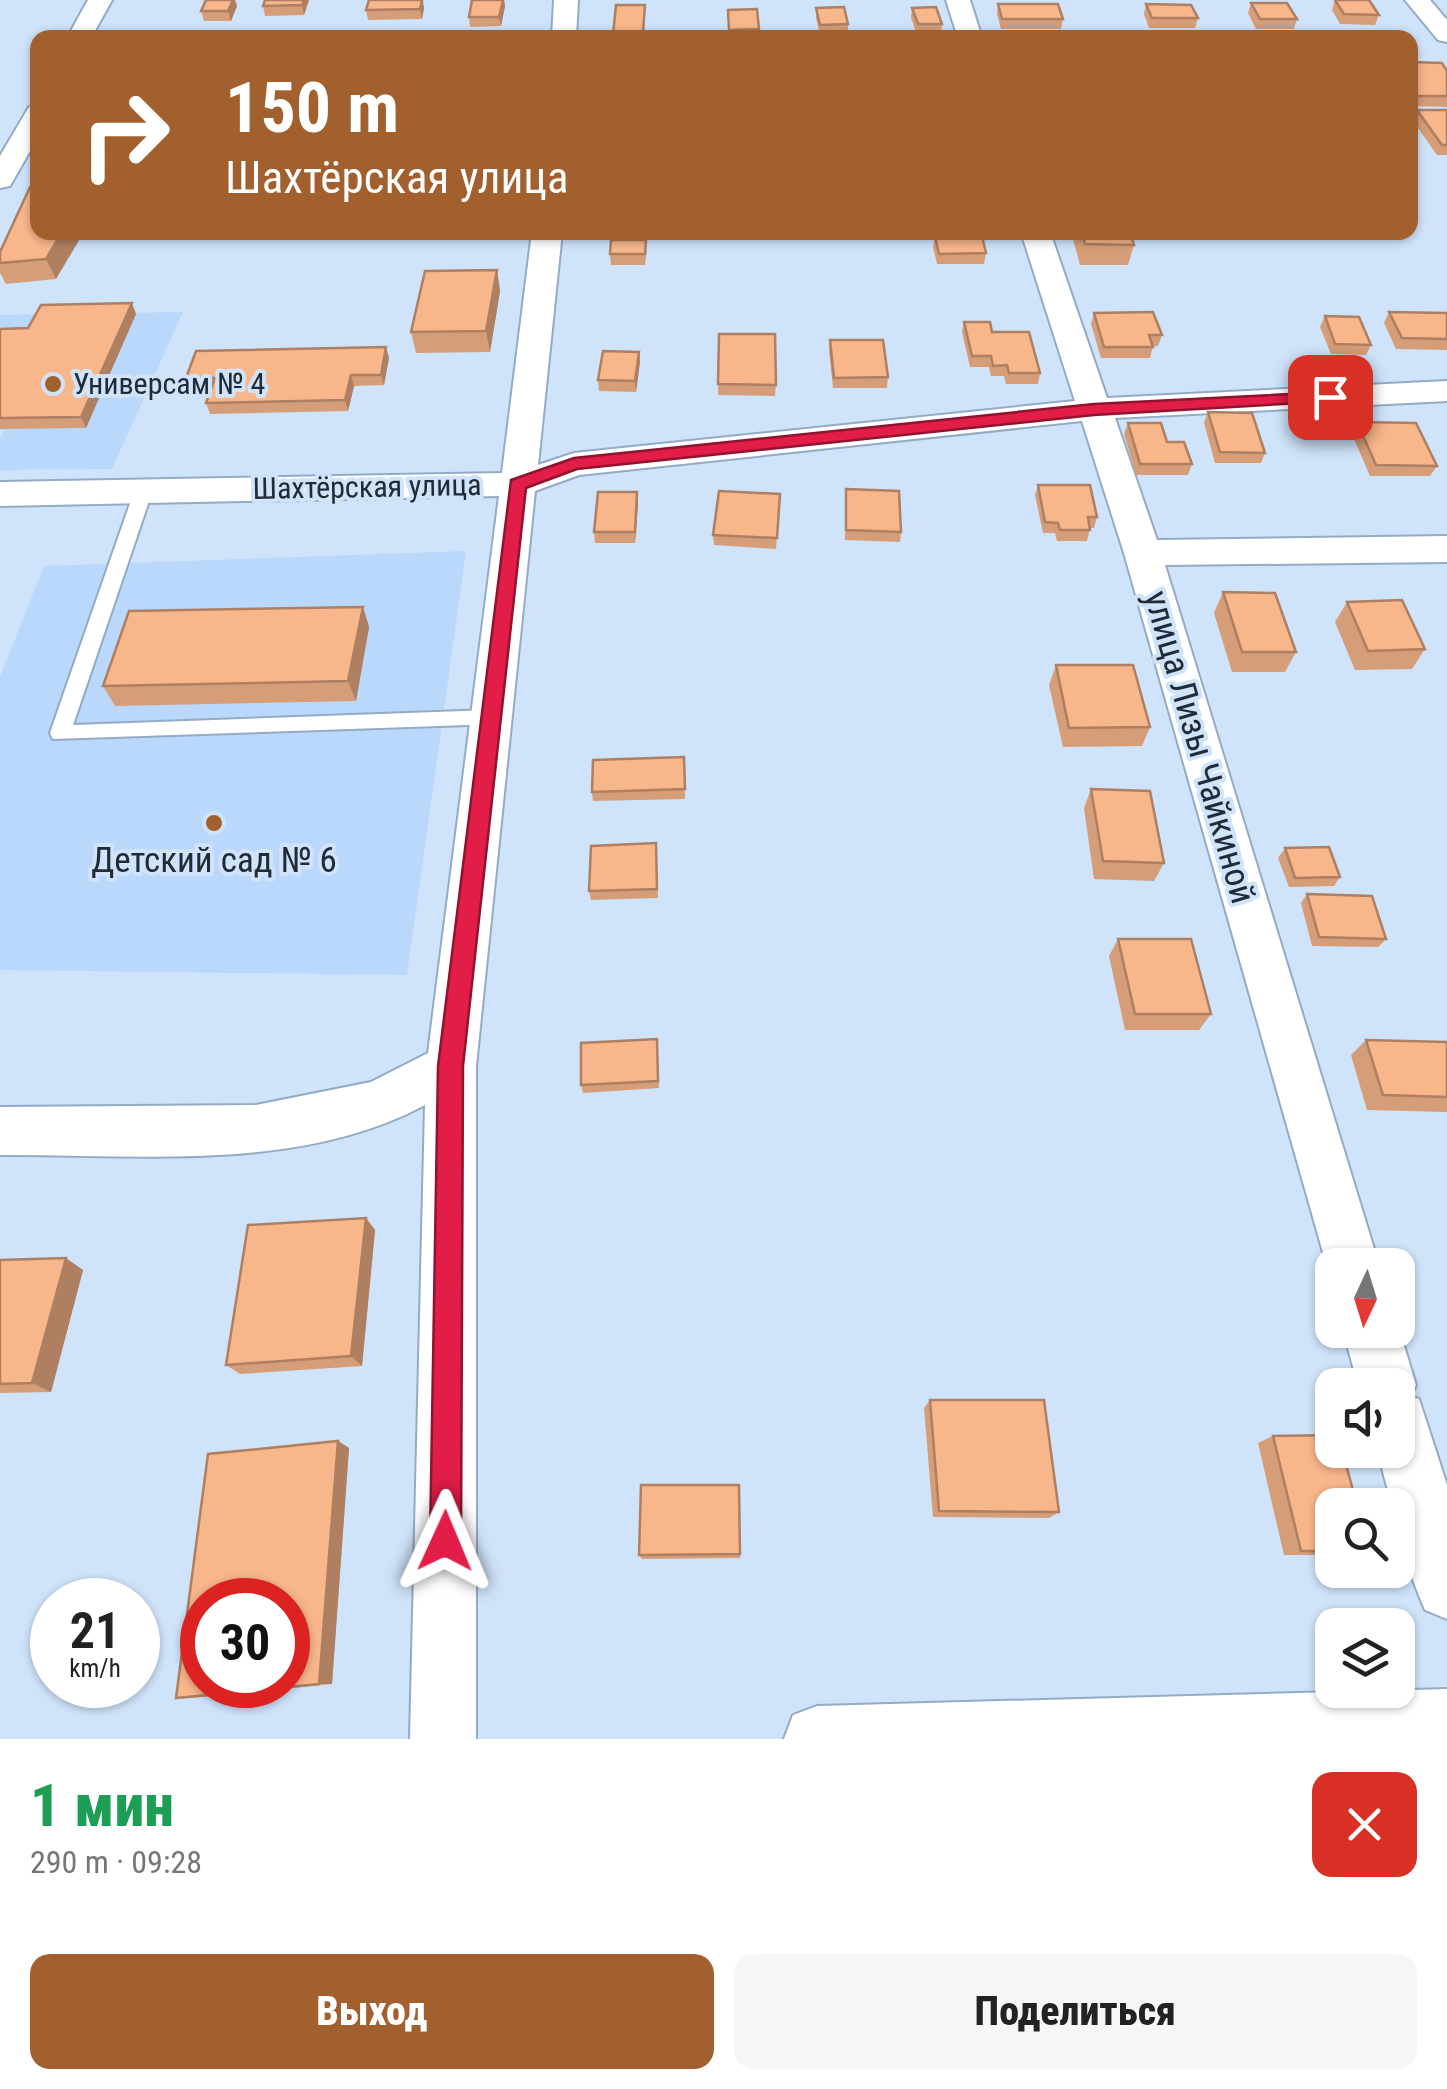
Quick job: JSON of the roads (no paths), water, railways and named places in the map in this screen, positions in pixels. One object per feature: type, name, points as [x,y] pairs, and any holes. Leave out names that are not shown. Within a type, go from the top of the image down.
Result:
[{"type":"street","points":[[83,30],[100,0]]},
{"type":"street","points":[[564,30],[566,0]]},
{"type":"street","points":[[958,0],[967,30]]},
{"type":"street","points":[[1417,0],[1447,35]]},
{"type":"street","points":[[2,175],[30,127]]},
{"type":"street","points":[[2,175],[30,173]]},
{"type":"street","points":[[443,1739],[451,1066],[546,240]]},
{"type":"street","name":"улица Лизы Чайкиной","points":[[1038,240],[1143,553],[1347,1248]]},
{"type":"street","name":"Шахтёрская улица","points":[[0,494],[518,484],[574,464],[1094,410],[1447,391]]},
{"type":"street","points":[[1143,553],[1447,549]]},
{"type":"street","points":[[0,1131],[256,1129],[378,1104],[451,1066]]},
{"type":"street","points":[[1412,1468],[1447,1588]]},
{"type":"street","points":[[817,1739],[1447,1722]]},
{"type":"lane","points":[[142,492],[60,734],[491,718]]},
{"type":"place","name":"Универсам № 4","points":[[53,384]]},
{"type":"place","name":"Детский сад № 6","points":[[214,823]]}]
